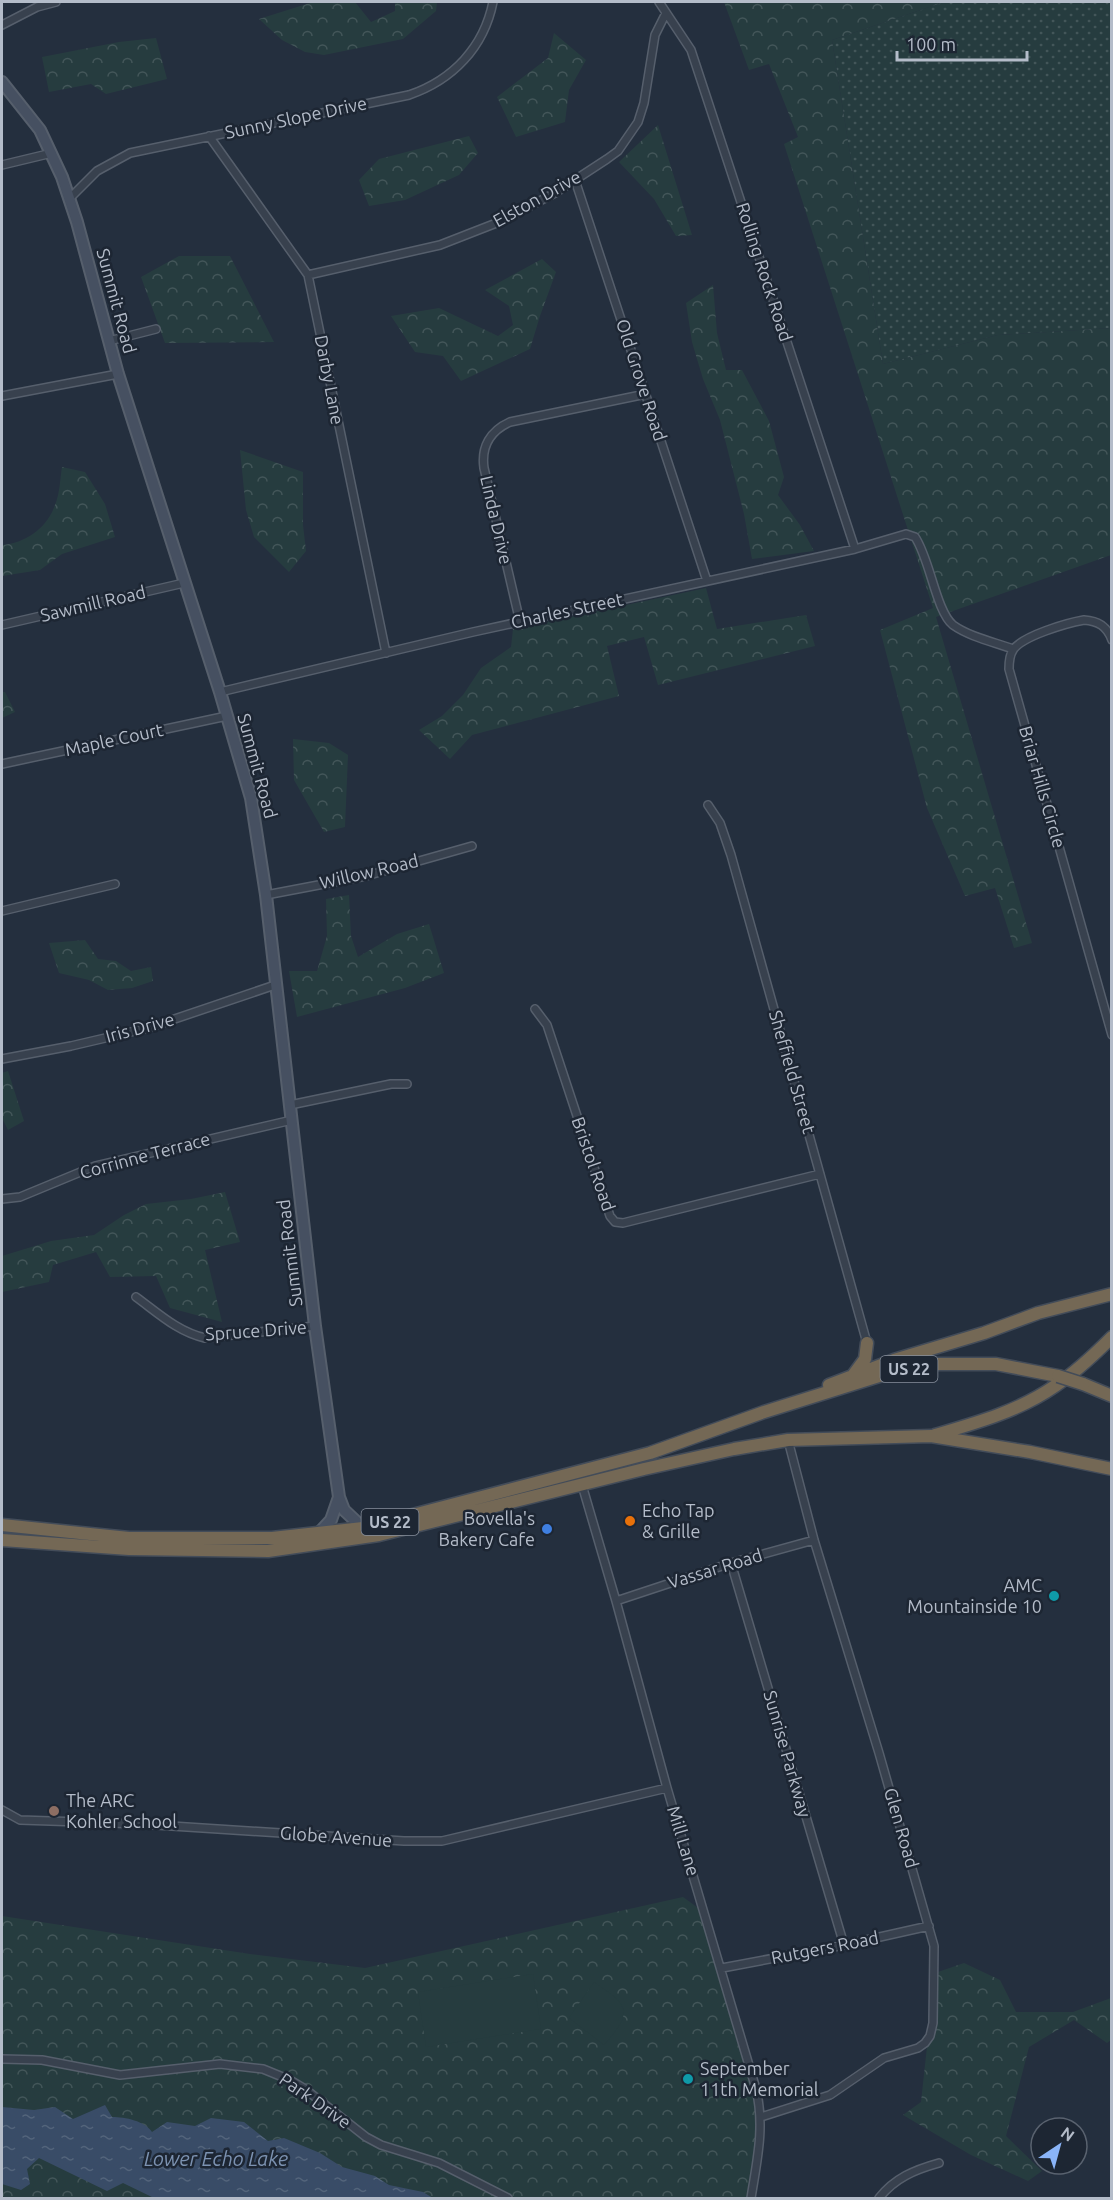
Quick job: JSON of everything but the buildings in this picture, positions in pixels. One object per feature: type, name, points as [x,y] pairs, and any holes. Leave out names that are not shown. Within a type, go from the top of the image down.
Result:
[{"type":"highway","points":[[764,1412],[854,1374],[894,1360],[1038,1313],[1112,1294]]},
{"type":"highway","points":[[931,1436],[984,1420],[1041,1395],[1078,1368],[1112,1338]]},
{"type":"highway","points":[[867,1343],[880,1356],[894,1360]]},
{"type":"highway","points":[[854,1374],[865,1359],[867,1343]]},
{"type":"highway","name":"US 22","points":[[2,1525],[129,1538],[272,1538],[363,1528],[650,1453],[764,1412],[895,1371],[935,1364],[996,1364],[1058,1376],[1112,1396]]},
{"type":"highway","name":"US 22","points":[[2,1540],[129,1549],[268,1551],[379,1535],[644,1469],[734,1449],[788,1440],[931,1436],[1030,1452],[1112,1469]]},
{"type":"main road","name":"Summit Road","points":[[2,82],[40,130],[52,153],[69,199],[118,374],[220,692],[251,798],[266,895],[315,1326],[339,1497],[344,1510],[363,1528]]},
{"type":"main road","points":[[319,1533],[331,1520],[339,1497]]},
{"type":"street","points":[[2,25],[37,7],[56,2]]},
{"type":"street","name":"Sunny Slope Drive","points":[[69,199],[87,179],[119,158],[143,150],[409,95],[432,86],[452,72],[473,50],[487,22],[493,2]]},
{"type":"street","name":"Rolling Rock Road","points":[[659,2],[692,50],[855,549]]},
{"type":"street","name":"Elston Drive","points":[[308,275],[440,245],[499,222],[555,194],[618,151],[638,122],[644,103],[655,35],[666,13]]},
{"type":"street","name":"Darby Lane","points":[[209,136],[308,275],[386,653]]},
{"type":"street","points":[[2,165],[52,153]]},
{"type":"street","name":"Old Grove Road","points":[[576,180],[707,581]]},
{"type":"street","points":[[109,341],[156,328]]},
{"type":"street","points":[[2,396],[118,374]]},
{"type":"street","name":"Linda Drive","points":[[520,622],[484,468],[486,444],[496,431],[510,423],[646,394]]},
{"type":"street","name":"Charles Street","points":[[220,692],[520,622],[855,549],[906,534],[915,537],[922,548],[944,611],[951,623],[962,631],[1013,649]]},
{"type":"street","name":"Sawmill Road","points":[[2,626],[184,583]]},
{"type":"street","points":[[1013,649],[1028,638],[1084,620],[1092,620],[1102,625],[1112,640]]},
{"type":"street","name":"Briar Hills Circle","points":[[1013,649],[1009,669],[1112,1035]]},
{"type":"street","name":"Maple Court","points":[[2,764],[226,716]]},
{"type":"street","name":"Sheffield Street","points":[[708,805],[720,823],[731,855],[867,1343]]},
{"type":"street","name":"Willow Road","points":[[266,895],[366,876],[472,846]]},
{"type":"street","points":[[2,911],[115,885]]},
{"type":"street","name":"Iris Drive","points":[[2,1059],[148,1028],[275,985]]},
{"type":"street","name":"Bristol Road","points":[[535,1010],[547,1024],[610,1216],[615,1222],[623,1223],[820,1174]]},
{"type":"street","points":[[290,1105],[391,1084],[407,1084]]},
{"type":"street","name":"Corrinne Terrace","points":[[2,1199],[20,1197],[95,1166],[292,1120]]},
{"type":"street","name":"Spruce Drive","points":[[136,1297],[178,1328],[190,1335],[205,1338],[315,1326]]},
{"type":"street","name":"Glen Road","points":[[761,2117],[830,2095],[884,2058],[918,2048],[930,2037],[933,2023],[934,1946],[879,1753],[814,1540],[788,1440]]},
{"type":"street","name":"Mill Lane","points":[[582,1485],[667,1788],[756,2089],[762,2132],[751,2199]]},
{"type":"street","name":"Vassar Road","points":[[616,1601],[731,1563],[814,1540]]},
{"type":"street","name":"Sunrise Parkway","points":[[731,1563],[844,1946]]},
{"type":"street","name":"Globe Avenue","points":[[2,1810],[20,1820],[141,1824],[404,1841],[442,1841],[667,1788]]},
{"type":"street","name":"Rutgers Road","points":[[722,1968],[844,1946],[929,1926]]},
{"type":"street","name":"Park Drive","points":[[2,2059],[42,2060],[120,2074],[220,2064],[263,2069],[305,2089],[352,2126],[381,2145],[439,2163],[508,2199]]},
{"type":"street","points":[[879,2199],[890,2185],[902,2176],[939,2163]]},
{"type":"green space","points":[[313,2],[355,2],[371,22],[395,11],[395,2],[437,2],[436,11],[403,39],[324,55],[305,52],[282,40],[259,19]]},
{"type":"green space","points":[[724,2],[944,2],[832,40],[883,364],[998,335],[1111,328],[1111,555],[936,617],[1032,943],[1014,948],[995,888],[965,896],[927,808],[880,630],[933,608],[784,144],[798,137],[769,64],[749,70]]},
{"type":"green space","points":[[944,2],[1111,2],[1111,328],[998,335],[883,364],[832,40]]},
{"type":"green space","points":[[554,33],[586,60],[569,90],[565,122],[516,137],[497,97],[548,58]]},
{"type":"green space","points":[[156,38],[167,79],[106,94],[91,84],[49,92],[42,57],[119,42]]},
{"type":"green space","points":[[658,125],[692,235],[676,236],[654,199],[619,162]]},
{"type":"green space","points":[[469,136],[478,153],[459,175],[405,200],[369,206],[359,180],[379,159]]},
{"type":"green space","points":[[179,256],[230,256],[274,342],[165,343],[141,277]]},
{"type":"green space","points":[[542,259],[556,272],[530,349],[461,381],[443,356],[415,352],[391,316],[439,308],[498,336],[513,325],[509,306],[485,290]]},
{"type":"green space","points":[[713,285],[717,333],[726,370],[742,370],[769,421],[784,477],[778,495],[800,525],[814,551],[752,559],[744,514],[720,420],[703,379],[692,342],[686,303]]},
{"type":"green space","points":[[240,450],[303,472],[303,525],[306,551],[289,572],[254,537],[246,510]]},
{"type":"green space","points":[[62,467],[85,472],[105,504],[115,537],[62,554],[40,570],[2,576],[2,545],[27,538],[47,521],[57,500]]},
{"type":"green space","points":[[706,588],[717,629],[806,615],[815,646],[658,685],[644,637],[607,646],[619,696],[472,735],[450,759],[419,730],[442,716],[463,695],[481,668],[511,647],[513,629]]},
{"type":"green space","points":[[2,692],[5,692],[15,712],[2,718]]},
{"type":"green space","points":[[293,739],[329,743],[348,755],[345,827],[324,832],[294,780]]},
{"type":"green space","points":[[349,895],[351,936],[358,957],[397,934],[429,924],[444,973],[405,988],[297,1017],[289,971],[317,971],[327,936],[326,899]]},
{"type":"green space","points":[[85,940],[98,959],[116,961],[131,971],[151,967],[153,981],[132,988],[108,990],[89,980],[59,973],[49,943]]},
{"type":"green space","points":[[8,1071],[24,1121],[8,1130],[2,1118],[2,1073]]},
{"type":"green space","points":[[225,1192],[240,1242],[205,1250],[222,1322],[170,1308],[156,1276],[110,1277],[96,1252],[53,1265],[49,1282],[2,1292],[2,1256],[51,1241],[94,1235],[124,1215],[146,1204],[191,1199]]},
{"type":"green space","points":[[683,1897],[705,1913],[761,2108],[751,2198],[2,2198],[2,1916],[250,1954],[365,1968]]},
{"type":"green space","points":[[964,1963],[1000,1980],[1016,2012],[1073,2012],[1111,1998],[1111,2040],[1107,2043],[1074,2020],[1029,2047],[1006,2136],[1029,2158],[1029,2176],[1035,2176],[1028,2181],[971,2155],[903,2115],[921,2102],[935,1973]]},
{"type":"green space","points":[[533,1974],[541,2029],[426,2047],[418,1992]]},
{"type":"green space","points":[[594,1982],[615,1997],[623,2010],[620,2024],[604,2045],[569,2018]]},
{"type":"water","name":"Lower Echo Lake","points":[[105,2105],[112,2117],[134,2120],[145,2125],[152,2132],[167,2122],[195,2126],[211,2118],[244,2122],[268,2141],[284,2138],[320,2153],[342,2167],[375,2176],[389,2185],[423,2192],[433,2198],[154,2198],[123,2183],[107,2191],[39,2158],[27,2169],[30,2184],[21,2190],[2,2184],[2,2107],[34,2110],[55,2107],[73,2119]]},
{"type":"place","name":"Echo Tap & Grille","points":[[630,1521]]},
{"type":"place","name":"Bovella's Bakery Cafe","points":[[547,1529]]},
{"type":"place","name":"AMC Mountainside 10","points":[[1054,1596]]},
{"type":"place","name":"The ARC Kohler School","points":[[54,1811]]},
{"type":"place","name":"September 11th Memorial","points":[[688,2079]]}]
